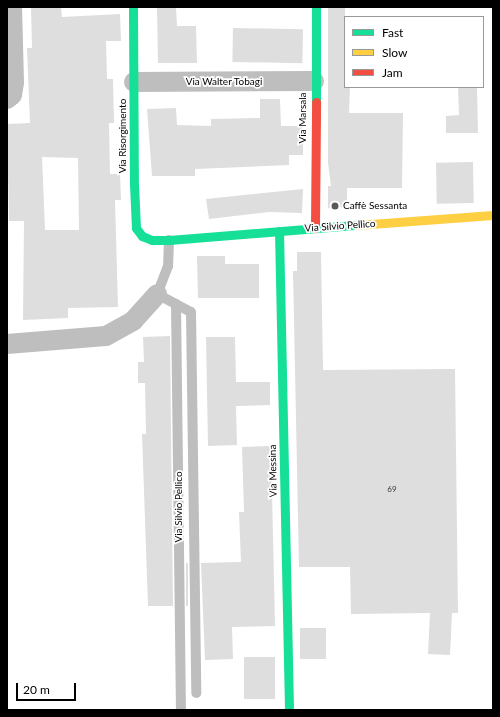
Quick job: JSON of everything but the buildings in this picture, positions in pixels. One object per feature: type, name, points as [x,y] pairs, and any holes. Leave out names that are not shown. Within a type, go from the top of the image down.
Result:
[{"type":"street","points":[[7,99],[12,95],[14,82],[12,7]]},
{"type":"street","name":"Via Risorgimento","points":[[133,7],[136,228],[142,236],[152,240],[169,240]]},
{"type":"street","name":"Via Marsala","points":[[315,228],[314,81],[316,7]]},
{"type":"street","name":"Via Walter Tobagi","points":[[134,82],[314,81]]},
{"type":"street","name":"Via Silvio Pellico","points":[[169,240],[493,214]]},
{"type":"street","name":"Via Messina","points":[[279,231],[289,710]]},
{"type":"street","points":[[7,344],[106,336],[133,320],[157,294]]},
{"type":"lane","points":[[157,294],[168,266],[169,240]]},
{"type":"lane","name":"Via Silvio Pellico","points":[[157,294],[191,312],[196,694]]},
{"type":"lane","name":"Via Silvio Pellico","points":[[176,304],[180,710]]},
{"type":"traffic: fast","points":[[133,7],[134,184],[136,228],[142,236],[152,240],[169,240],[357,225]]},
{"type":"traffic: fast","points":[[316,7],[316,102]]},
{"type":"traffic: fast","points":[[279,231],[289,710]]},
{"type":"traffic: slow","points":[[357,225],[493,215]]},
{"type":"traffic: jam","points":[[315,228],[316,102]]},
{"type":"place","name":"Caffè Sessanta","points":[[335,206]]}]
